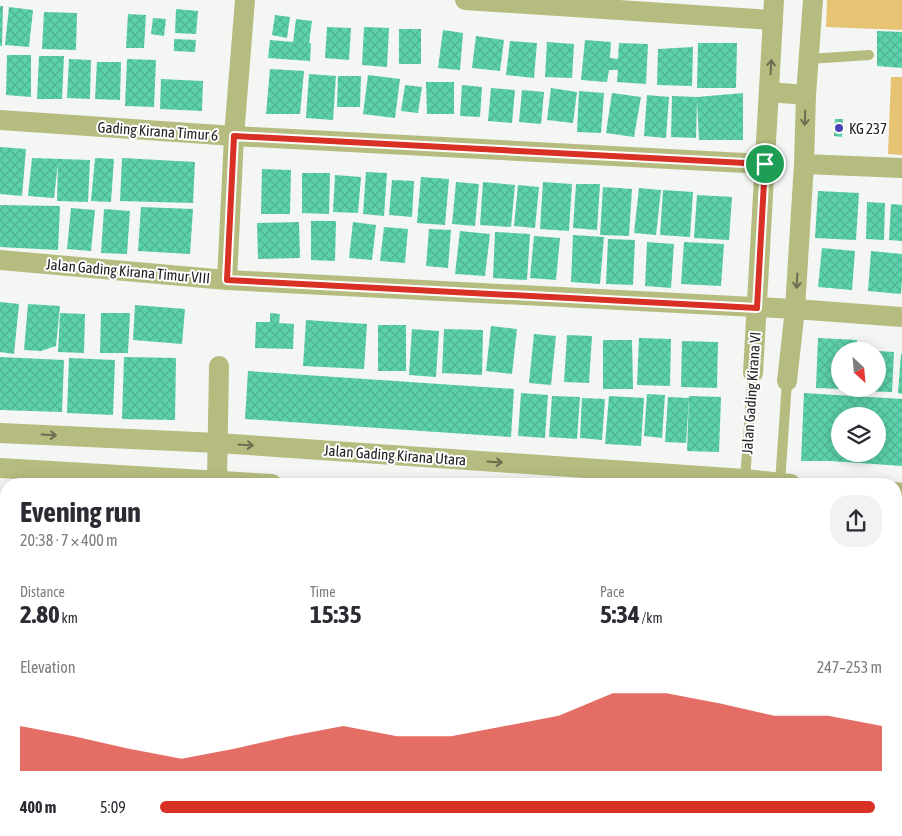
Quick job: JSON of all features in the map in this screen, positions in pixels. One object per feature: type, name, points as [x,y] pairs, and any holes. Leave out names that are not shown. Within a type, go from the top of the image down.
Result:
[{"type":"street","points":[[227,280],[234,136],[245,0]]},
{"type":"street","points":[[465,0],[774,10]]},
{"type":"street","points":[[787,381],[795,309],[813,0]]},
{"type":"street","name":"Jalan Gading Kirana VI","points":[[753,373],[774,10]]},
{"type":"street","points":[[769,92],[806,95]]},
{"type":"street","name":"Gading Kirana Timur 6","points":[[0,120],[234,136],[765,164]]},
{"type":"street","points":[[804,164],[902,168]]},
{"type":"street","name":"Jalan Gading Kirana Timur VIII","points":[[0,260],[227,280],[795,309],[902,317]]},
{"type":"street","points":[[217,478],[219,366]]},
{"type":"street","name":"Jalan Gading Kirana Utara","points":[[0,433],[218,443],[691,478]]},
{"type":"street","points":[[0,468],[181,478]]},
{"type":"lane","points":[[809,60],[869,55]]},
{"type":"lane","name":"Jalan Gading Kirana VI","points":[[745,478],[753,373]]},
{"type":"lane","points":[[783,478],[787,381]]},
{"type":"shaded area","points":[[827,0],[902,0],[902,30],[826,27]]},
{"type":"shaded area","points":[[891,77],[902,77],[902,155],[888,154]]},
{"type":"building","points":[[0,6],[3,6],[2,46],[0,46]]},
{"type":"building","points":[[9,7],[33,10],[29,47],[5,45]]},
{"type":"building","points":[[176,9],[198,11],[196,34],[175,33]]},
{"type":"building","points":[[44,12],[77,13],[76,50],[42,49]]},
{"type":"building","points":[[128,14],[146,15],[144,48],[126,48]]},
{"type":"building","points":[[275,15],[290,17],[287,38],[272,35]]},
{"type":"building","points":[[153,18],[166,19],[164,36],[151,34]]},
{"type":"building","points":[[296,19],[312,21],[309,43],[311,43],[310,61],[268,58],[270,40],[293,42]]},
{"type":"building","points":[[327,27],[351,28],[349,60],[325,58]]},
{"type":"building","points":[[364,27],[389,28],[387,67],[362,65]]},
{"type":"building","points":[[399,29],[421,29],[421,64],[399,64]]},
{"type":"building","points":[[443,30],[463,33],[460,70],[438,68]]},
{"type":"building","points":[[877,31],[902,32],[902,68],[877,66]]},
{"type":"building","points":[[476,36],[504,40],[500,71],[472,68]]},
{"type":"building","points":[[174,39],[196,40],[195,52],[174,51]]},
{"type":"building","points":[[585,40],[611,42],[610,58],[618,59],[619,43],[648,44],[646,84],[617,82],[618,70],[609,70],[607,82],[581,80]]},
{"type":"building","points":[[510,41],[537,43],[534,78],[506,75]]},
{"type":"building","points":[[547,42],[574,44],[572,78],[545,77]]},
{"type":"building","points":[[698,43],[737,43],[736,88],[697,88]]},
{"type":"building","points":[[693,47],[692,86],[657,85],[658,49]]},
{"type":"building","points":[[7,55],[31,55],[31,97],[6,95]]},
{"type":"building","points":[[39,56],[64,56],[62,99],[37,99]]},
{"type":"building","points":[[69,59],[91,60],[90,99],[67,98]]},
{"type":"building","points":[[127,59],[156,60],[154,107],[125,106]]},
{"type":"building","points":[[97,62],[121,62],[120,100],[95,99]]},
{"type":"building","points":[[270,69],[304,71],[300,114],[266,114]]},
{"type":"building","points":[[309,74],[336,76],[333,120],[306,118]]},
{"type":"building","points":[[368,75],[400,79],[395,118],[363,114]]},
{"type":"building","points":[[338,76],[361,76],[360,107],[337,107]]},
{"type":"building","points":[[161,79],[203,81],[202,111],[160,109]]},
{"type":"building","points":[[426,82],[454,82],[454,114],[427,114]]},
{"type":"building","points":[[405,85],[422,87],[418,113],[401,111]]},
{"type":"building","points":[[462,85],[482,87],[480,117],[460,116]]},
{"type":"building","points":[[491,88],[515,90],[512,123],[488,121]]},
{"type":"building","points":[[551,88],[577,92],[573,123],[547,120]]},
{"type":"building","points":[[522,90],[544,92],[541,124],[519,122]]},
{"type":"building","points":[[579,91],[604,93],[601,133],[577,132]]},
{"type":"building","points":[[612,93],[641,97],[634,137],[606,133]]},
{"type":"building","points":[[743,93],[743,140],[699,140],[697,101],[696,138],[671,137],[672,96],[697,97]]},
{"type":"building","points":[[647,95],[669,97],[666,138],[644,136]]},
{"type":"building","name":"KG 237","points":[[835,119],[843,119],[842,137],[834,136]]},
{"type":"building","points":[[0,147],[26,149],[22,196],[0,194]]},
{"type":"building","points":[[32,158],[90,160],[88,202],[57,201],[58,163],[54,198],[28,196]]},
{"type":"building","points":[[95,158],[114,159],[111,202],[91,201]]},
{"type":"building","points":[[122,158],[195,162],[193,203],[120,201]]},
{"type":"building","points":[[262,169],[291,170],[290,214],[261,214]]},
{"type":"building","points":[[366,172],[387,173],[384,216],[363,214]]},
{"type":"building","points":[[302,173],[330,173],[329,214],[302,213]]},
{"type":"building","points":[[335,175],[361,177],[358,213],[333,212]]},
{"type":"building","points":[[421,177],[449,179],[445,225],[417,223]]},
{"type":"building","points":[[392,180],[414,181],[412,217],[389,215]]},
{"type":"building","points":[[456,182],[479,184],[475,226],[452,224]]},
{"type":"building","points":[[483,182],[515,185],[511,227],[480,225]]},
{"type":"building","points":[[543,182],[572,184],[569,231],[540,229]]},
{"type":"building","points":[[576,184],[600,184],[597,230],[573,228]]},
{"type":"building","points":[[518,185],[539,187],[535,228],[514,226]]},
{"type":"building","points":[[603,187],[632,189],[629,236],[600,235]]},
{"type":"building","points":[[639,188],[661,190],[656,235],[634,233]]},
{"type":"building","points":[[663,190],[693,192],[690,237],[660,235]]},
{"type":"building","points":[[818,191],[859,193],[856,240],[815,238]]},
{"type":"building","points":[[697,195],[732,197],[729,240],[694,238]]},
{"type":"building","points":[[867,202],[885,203],[884,240],[866,239]]},
{"type":"building","points":[[891,204],[902,205],[902,241],[889,240]]},
{"type":"building","points":[[0,205],[60,206],[58,250],[0,247]]},
{"type":"building","points":[[141,207],[193,209],[190,254],[138,251]]},
{"type":"building","points":[[71,208],[95,210],[91,251],[67,249]]},
{"type":"building","points":[[104,209],[130,211],[127,254],[101,253]]},
{"type":"building","points":[[311,221],[336,221],[335,261],[311,260]]},
{"type":"building","points":[[299,222],[300,258],[258,259],[257,223]]},
{"type":"building","points":[[353,222],[376,225],[372,260],[349,258]]},
{"type":"building","points":[[384,227],[408,229],[405,263],[380,261]]},
{"type":"building","points":[[429,229],[451,230],[448,268],[426,266]]},
{"type":"building","points":[[460,231],[490,234],[485,276],[455,274]]},
{"type":"building","points":[[495,232],[530,234],[527,280],[493,278]]},
{"type":"building","points":[[573,235],[604,237],[600,284],[571,282]]},
{"type":"building","points":[[534,236],[560,238],[556,280],[530,278]]},
{"type":"building","points":[[608,239],[635,240],[633,285],[606,284]]},
{"type":"building","points":[[647,242],[674,244],[671,288],[645,286]]},
{"type":"building","points":[[684,242],[724,244],[721,286],[681,284]]},
{"type":"building","points":[[822,248],[855,251],[852,290],[818,287]]},
{"type":"building","points":[[871,251],[902,254],[901,294],[868,291]]},
{"type":"building","points":[[0,302],[19,304],[14,354],[0,352]]},
{"type":"building","points":[[28,304],[60,306],[56,346],[41,351],[24,350]]},
{"type":"building","points":[[135,305],[185,309],[182,344],[133,340]]},
{"type":"building","points":[[60,313],[85,314],[84,353],[58,352]]},
{"type":"building","points":[[101,313],[130,313],[128,353],[100,353]]},
{"type":"building","points":[[270,313],[280,314],[279,323],[294,324],[293,349],[255,348],[256,322],[270,322]]},
{"type":"building","points":[[306,320],[367,324],[364,369],[303,366]]},
{"type":"building","points":[[378,325],[406,325],[406,371],[378,371]]},
{"type":"building","points":[[491,326],[517,329],[512,374],[486,371]]},
{"type":"building","points":[[412,329],[439,331],[436,377],[409,375]]},
{"type":"building","points":[[444,329],[483,330],[482,375],[442,373]]},
{"type":"building","points":[[534,334],[556,336],[551,385],[529,383]]},
{"type":"building","points":[[567,335],[592,336],[589,383],[564,382]]},
{"type":"building","points":[[639,338],[671,339],[670,386],[637,385]]},
{"type":"building","points":[[818,338],[857,340],[857,342],[831,342],[831,389],[816,388]]},
{"type":"building","points":[[603,340],[632,340],[633,389],[603,389]]},
{"type":"building","points":[[682,341],[718,342],[717,388],[681,387]]},
{"type":"building","points":[[886,352],[894,352],[892,392],[886,392]]},
{"type":"building","points":[[902,354],[902,394],[898,393]]},
{"type":"building","points":[[0,357],[64,360],[62,412],[0,410]]},
{"type":"building","points":[[124,357],[176,358],[175,420],[122,419]]},
{"type":"building","points":[[69,358],[115,360],[113,415],[67,413]]},
{"type":"building","points":[[248,371],[514,389],[511,437],[245,419]]},
{"type":"building","points":[[521,393],[548,395],[545,438],[518,436]]},
{"type":"building","points":[[804,393],[831,395],[831,398],[902,399],[902,466],[845,462],[886,462],[886,407],[831,407],[831,461],[801,461]]},
{"type":"building","points":[[647,394],[665,395],[662,438],[644,436]]},
{"type":"building","points":[[552,396],[580,397],[577,439],[549,437]]},
{"type":"building","points":[[609,396],[644,398],[641,446],[605,444]]},
{"type":"building","points":[[689,396],[721,397],[719,452],[687,451]]},
{"type":"building","points":[[668,397],[689,398],[686,443],[665,442]]},
{"type":"building","points":[[582,398],[605,399],[602,440],[580,438]]},
{"type":"place","name":"KG 237","points":[[839,128]]},
{"type":"route","points":[[234,136],[765,164],[757,308],[227,280],[234,136]]}]
